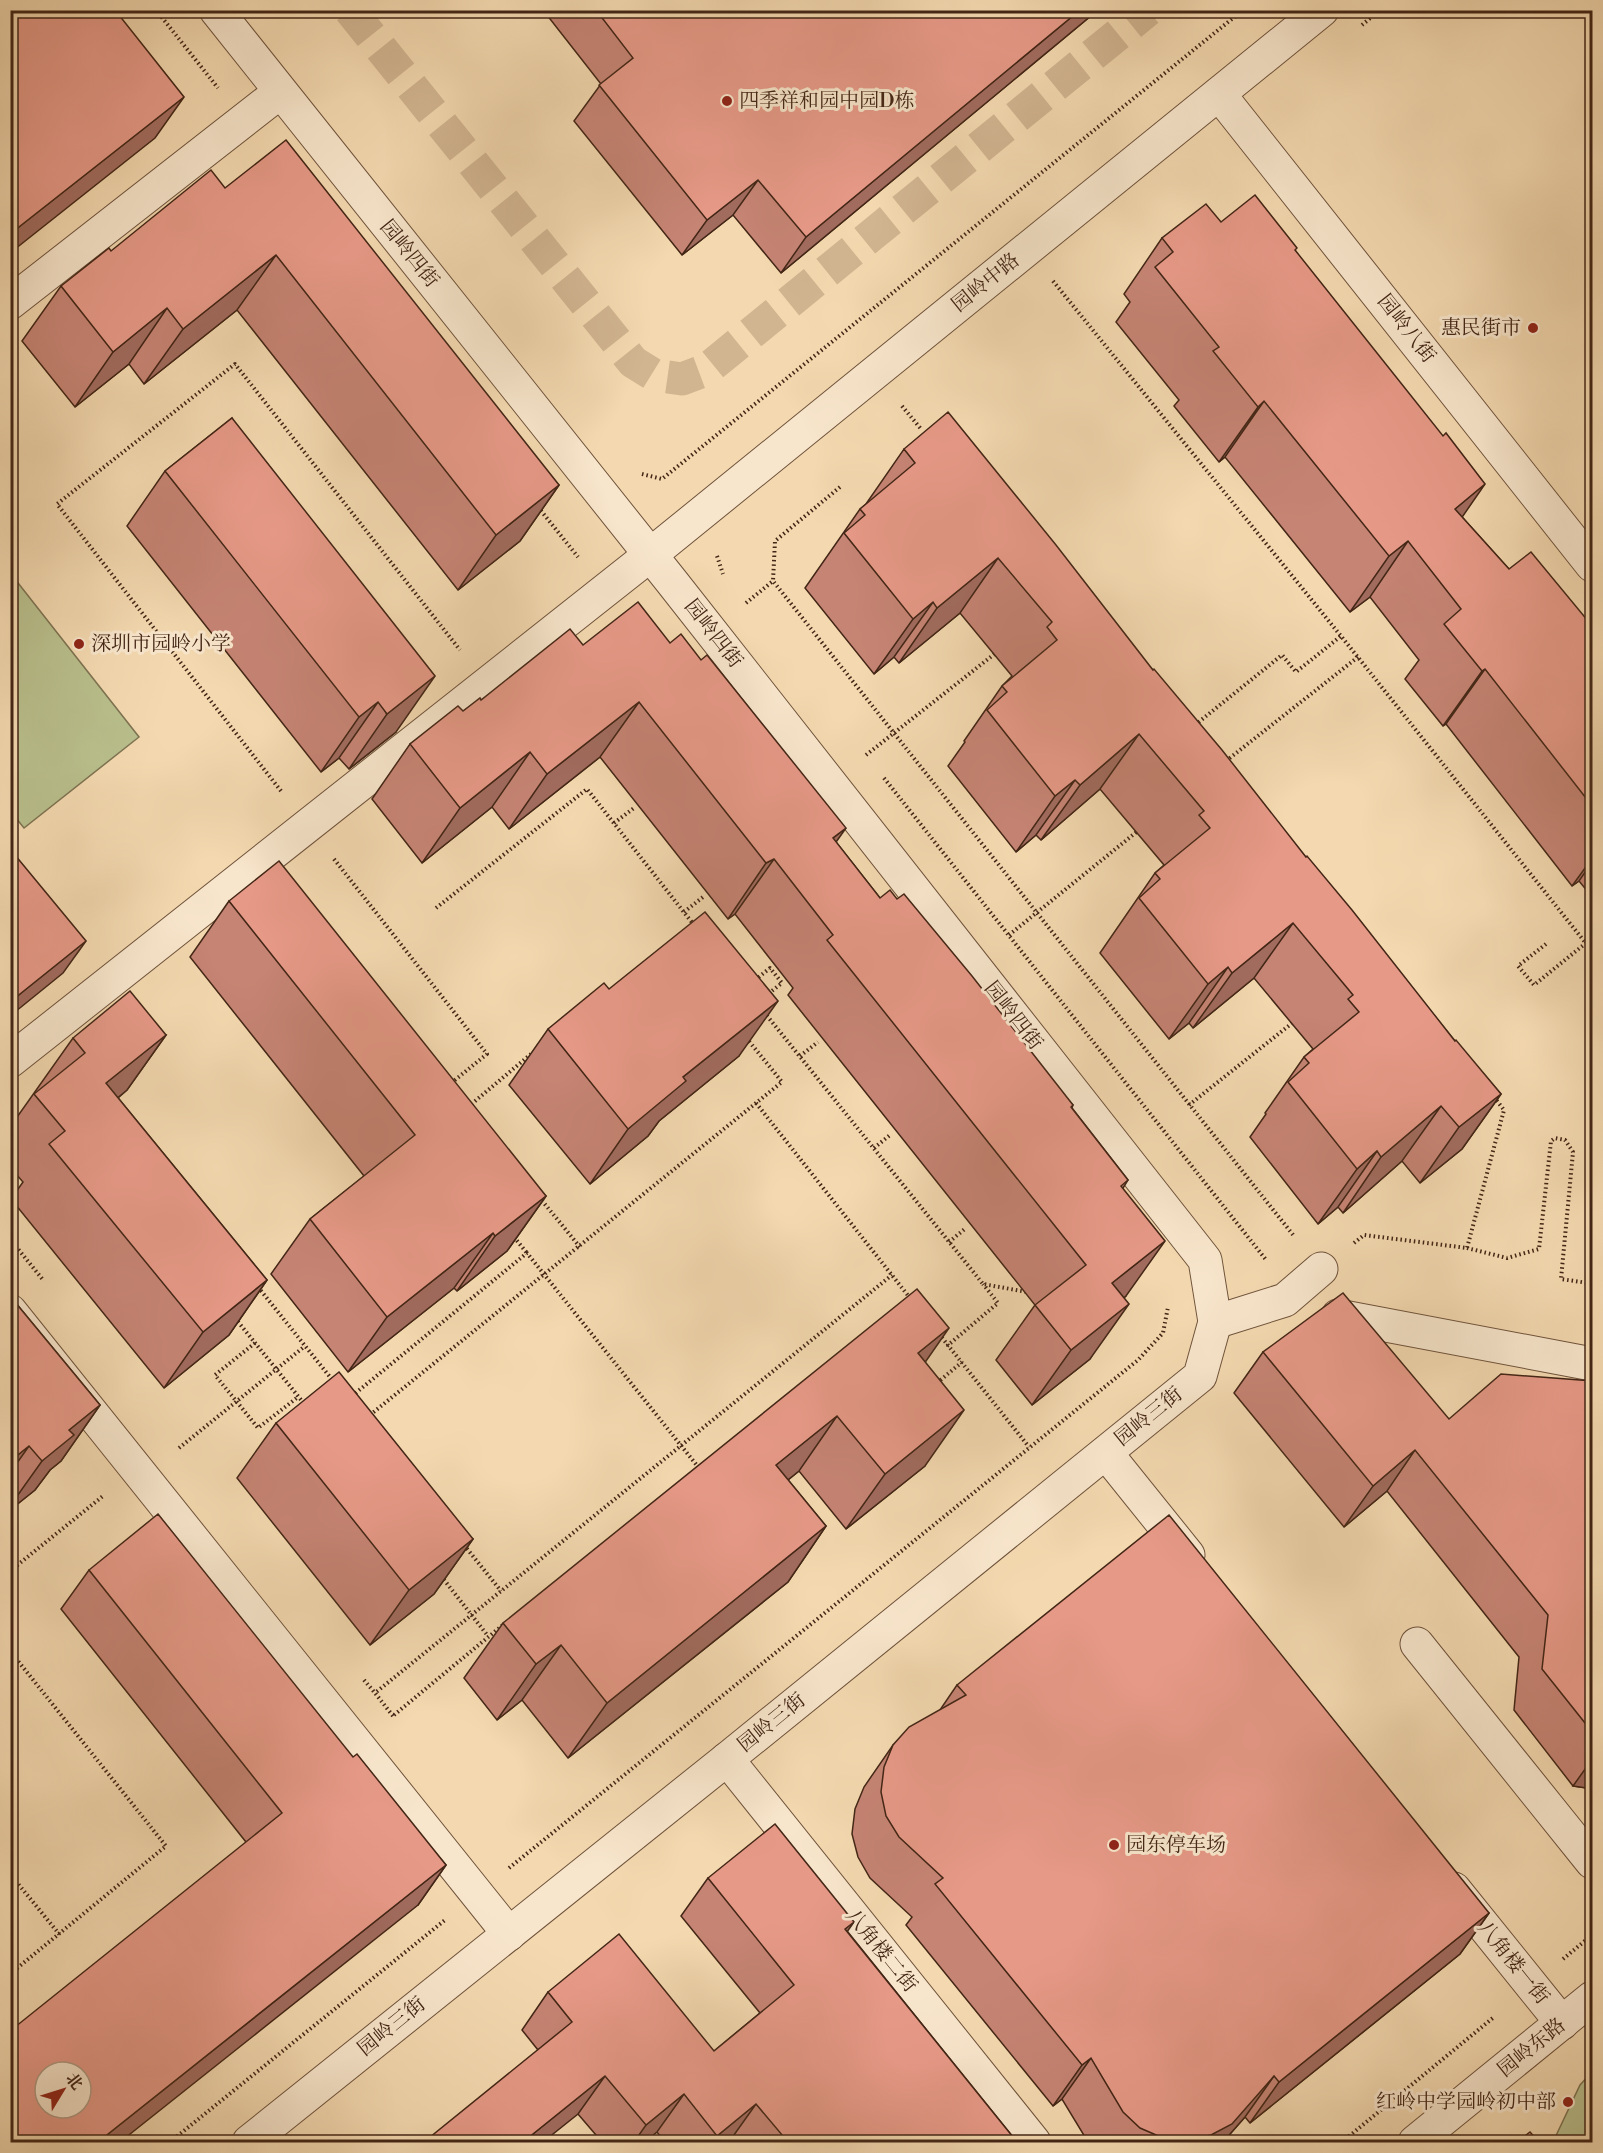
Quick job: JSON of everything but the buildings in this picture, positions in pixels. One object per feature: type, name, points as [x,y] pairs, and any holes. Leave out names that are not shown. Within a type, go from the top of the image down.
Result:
[{"type":"street","name":"园岭四街","points":[[216,10],[650,555],[1205,1260]]},
{"type":"street","name":"园岭中路","points":[[10,1061],[650,555],[1322,10]]},
{"type":"street","points":[[10,303],[280,93]]},
{"type":"street","name":"园岭八街","points":[[1219,94],[1593,565]]},
{"type":"street","name":"园岭三街","points":[[249,2142],[727,1760],[1200,1376],[1215,1322],[1205,1260]]},
{"type":"street","points":[[1215,1322],[1285,1300],[1321,1269]]},
{"type":"street","points":[[10,1311],[509,1934]]},
{"type":"street","points":[[1338,1316],[1593,1364]]},
{"type":"street","points":[[1106,1453],[1203,1575]]},
{"type":"street","points":[[1418,1644],[1593,1862]]},
{"type":"street","name":"八角楼二街","points":[[727,1760],[1034,2142]]},
{"type":"street","name":"八角楼一街","points":[[1434,1864],[1562,2023]]},
{"type":"street","name":"园岭东路","points":[[1415,2142],[1593,1998]]},
{"type":"path","points":[[156,10],[219,89]]},
{"type":"path","points":[[662,479],[1243,10]]},
{"type":"path","points":[[1050,278],[1593,951]]},
{"type":"path","points":[[456,1094],[449,1084],[487,1054],[57,504],[235,364],[486,684]]},
{"type":"path","points":[[898,400],[927,438]]},
{"type":"path","points":[[840,487],[775,541],[773,581],[1321,1269],[1364,1235],[1467,1248],[1507,1258],[1539,1249],[1551,1142],[1555,1138],[1565,1140],[1573,1152],[1562,1279],[1588,1282],[1593,1235]]},
{"type":"path","points":[[537,507],[604,591]]},
{"type":"path","points":[[715,548],[723,574],[729,581]]},
{"type":"path","points":[[746,603],[773,581]]},
{"type":"path","points":[[740,596],[753,612]]},
{"type":"path","points":[[1189,730],[1282,655],[1296,672],[1341,636]]},
{"type":"path","points":[[866,755],[1004,646]]},
{"type":"path","points":[[1218,766],[1358,657]]},
{"type":"path","points":[[859,746],[873,764]]},
{"type":"path","points":[[880,773],[1273,1269]]},
{"type":"path","points":[[436,908],[587,789],[700,933]]},
{"type":"path","points":[[614,823],[634,808]]},
{"type":"path","points":[[1009,935],[1148,823]]},
{"type":"path","points":[[684,912],[704,897]]},
{"type":"path","points":[[684,931],[693,924]]},
{"type":"path","points":[[1546,944],[1518,966],[1534,985],[1586,943]]},
{"type":"path","points":[[753,982],[770,968],[782,983],[766,996]]},
{"type":"path","points":[[759,1005],[998,1303],[947,1346]]},
{"type":"path","points":[[1189,1106],[1305,1013]]},
{"type":"path","points":[[365,1420],[782,1082],[747,1039]]},
{"type":"path","points":[[800,1056],[818,1042]]},
{"type":"path","points":[[460,1113],[540,1047]]},
{"type":"path","points":[[1467,1248],[1504,1110],[1491,1093]]},
{"type":"path","points":[[464,1102],[471,1112]]},
{"type":"path","points":[[756,1103],[913,1301]]},
{"type":"path","points":[[874,1148],[890,1136]]},
{"type":"path","points":[[536,1193],[580,1247]]},
{"type":"path","points":[[949,1242],[966,1228]]},
{"type":"path","points":[[512,1235],[699,1468],[690,1476]]},
{"type":"path","points":[[342,1392],[348,1401],[527,1253]]},
{"type":"path","points":[[394,1715],[375,1693],[892,1275]]},
{"type":"path","points":[[254,1282],[335,1383]]},
{"type":"path","points":[[983,1284],[1027,1292]]},
{"type":"path","points":[[171,2142],[1138,1360],[1163,1333],[1168,1305]]},
{"type":"path","points":[[233,1315],[312,1414]]},
{"type":"path","points":[[934,1328],[1029,1447]]},
{"type":"path","points":[[255,1343],[215,1375],[258,1428],[298,1397]]},
{"type":"path","points":[[178,1448],[305,1346]]},
{"type":"path","points":[[929,1376],[936,1384],[962,1362]]},
{"type":"path","points":[[10,1571],[137,1469]]},
{"type":"path","points":[[458,1537],[501,1591]]},
{"type":"path","points":[[437,1571],[488,1636]]},
{"type":"path","points":[[358,1744],[507,1622]]},
{"type":"path","points":[[10,1652],[166,1846],[10,1974]]},
{"type":"path","points":[[10,1874],[60,1935]]},
{"type":"path","points":[[1558,1963],[1593,1935]]},
{"type":"path","points":[[1342,2142],[1494,2017]]},
{"type":"green space","points":[[11,574],[139,737],[24,828],[11,812]]},
{"type":"green space","points":[[1592,2072],[1592,2142],[1553,2142],[1580,2085]]},
{"type":"tunnel","points":[[350,10],[633,362],[654,375],[682,379],[706,370],[1148,10]]},
{"type":"place","name":"四季祥和园中园D栋","points":[[727,101]]},
{"type":"place","name":"惠民街市","points":[[1533,328]]},
{"type":"place","name":"深圳市园岭小学","points":[[79,644]]},
{"type":"place","name":"园东停车场","points":[[1114,1845]]},
{"type":"place","name":"红岭中学园岭初中部","points":[[1568,2102]]}]
